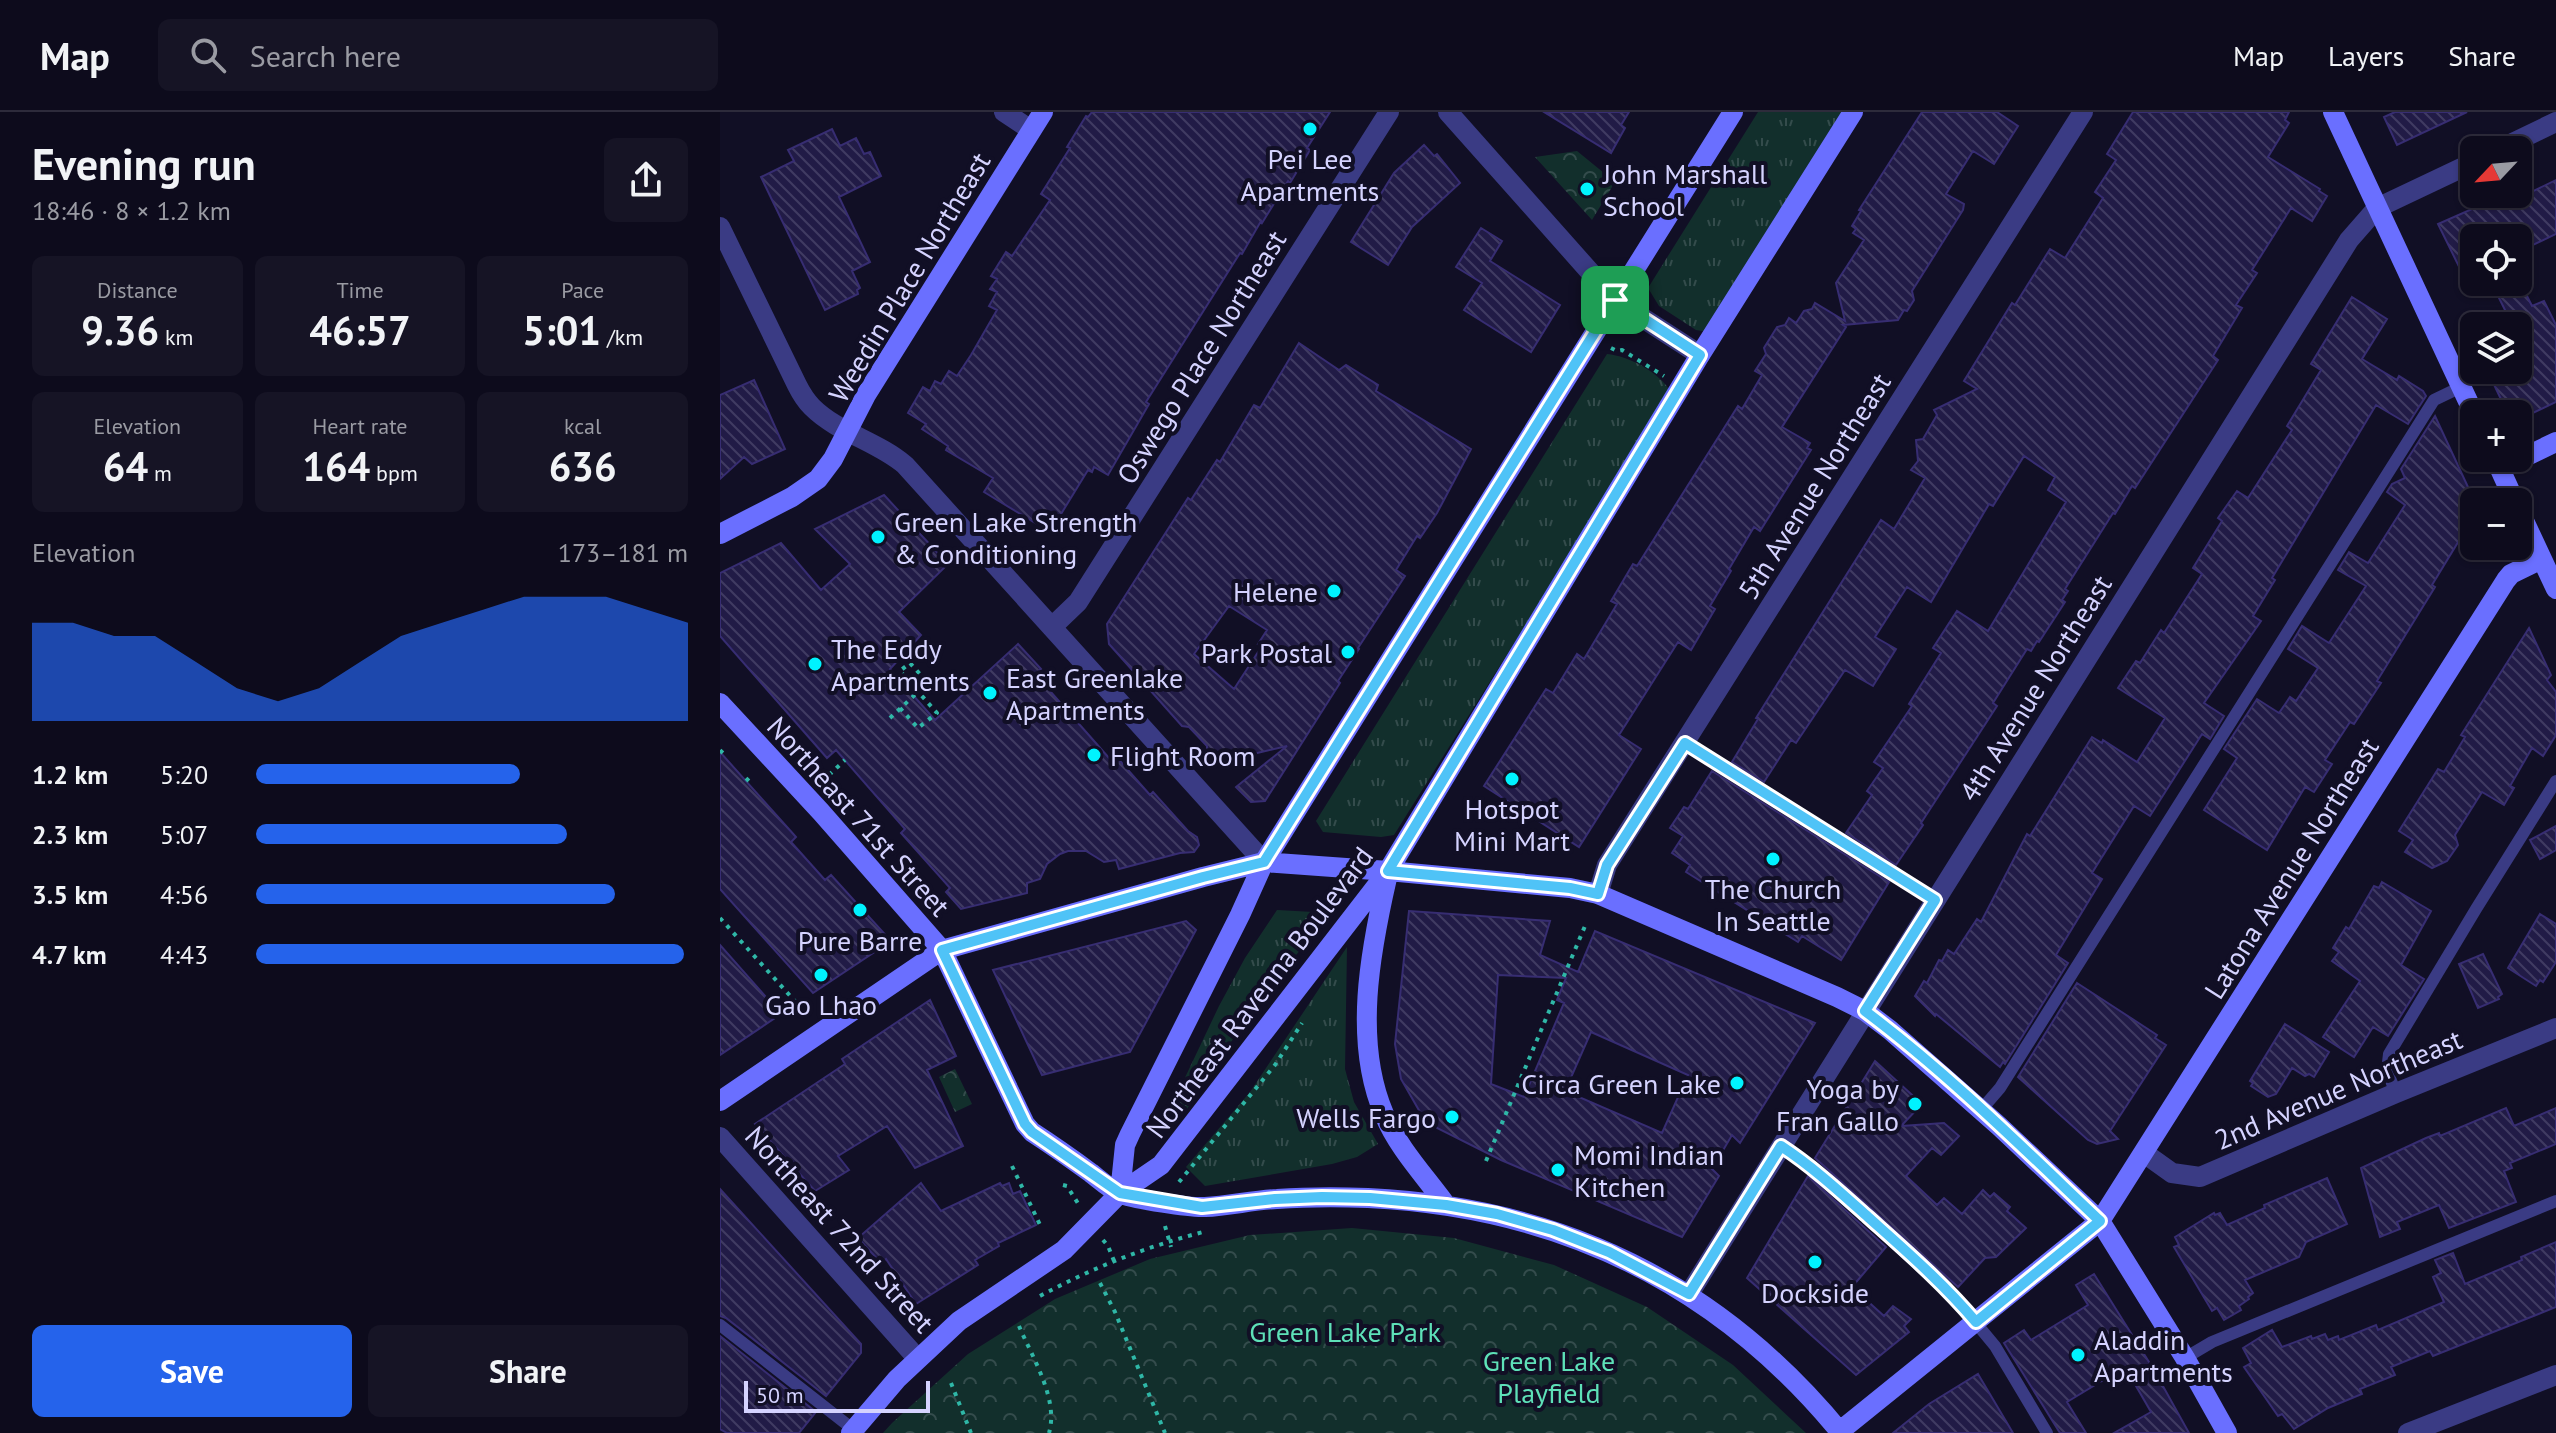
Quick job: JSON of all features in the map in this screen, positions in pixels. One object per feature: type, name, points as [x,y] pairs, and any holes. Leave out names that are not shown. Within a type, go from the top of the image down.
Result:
[{"type":"main road","name":"Weedin Place Northeast","points":[[848,431],[866,395],[1043,112]]},
{"type":"main road","name":"Northeast Ravenna Boulevard","points":[[1120,1193],[1125,1145],[1264,862],[1733,112]]},
{"type":"main road","name":"Northeast Ravenna Boulevard","points":[[1120,1193],[1161,1165],[1174,1151],[1388,871],[1700,355],[1853,112]]},
{"type":"main road","points":[[2333,112],[2467,400]]},
{"type":"main road","points":[[720,534],[792,497],[818,479],[848,431]]},
{"type":"main road","points":[[2532,451],[2556,442]]},
{"type":"main road","points":[[2532,538],[2556,589]]},
{"type":"main road","name":"Latona Avenue Northeast","points":[[2100,1221],[2506,580],[2511,574],[2542,559]]},
{"type":"main road","name":"Northeast 71st Street","points":[[720,703],[942,950],[1025,1124],[1120,1193]]},
{"type":"main road","points":[[720,1101],[942,950],[1264,862],[1570,888],[1598,894],[1837,997],[1865,1011],[1890,1030],[2100,1221],[2185,1358],[2227,1433]]},
{"type":"main road","points":[[1388,871],[1370,959],[1369,1056],[1374,1087],[1384,1115],[1399,1142],[1446,1205]]},
{"type":"main road","points":[[853,1431],[917,1358],[959,1321],[1064,1250],[1120,1193],[1202,1207],[1275,1199],[1370,1198],[1446,1205],[1497,1214],[1553,1230],[1609,1252],[1689,1294],[1748,1339],[1797,1383],[1841,1432],[2100,1221]]},
{"type":"street","points":[[1004,112],[1031,130]]},
{"type":"street","name":"Oswego Place Northeast","points":[[1053,626],[1078,602],[1389,112]]},
{"type":"street","points":[[1448,112],[1615,300],[1700,355]]},
{"type":"street","name":"5th Avenue Northeast","points":[[1598,894],[1607,865],[2083,112]]},
{"type":"street","points":[[2527,136],[2556,122]]},
{"type":"street","name":"4th Avenue Northeast","points":[[1689,1294],[2349,240],[2377,208],[2460,169]]},
{"type":"street","points":[[720,227],[809,405],[825,418],[888,451],[905,465],[1264,862]]},
{"type":"street","name":"2nd Avenue Northeast","points":[[2144,1153],[2172,1173],[2200,1177],[2556,1028]]},
{"type":"street","name":"Northeast 72nd Street","points":[[720,1137],[917,1358]]},
{"type":"street","points":[[2408,1433],[2556,1375]]},
{"type":"lane","points":[[1981,1110],[2009,1074],[2434,400],[2461,387]]},
{"type":"lane","points":[[1685,743],[1935,900]]},
{"type":"lane","points":[[2396,1093],[2387,1071],[2389,1054],[2556,781]]},
{"type":"lane","points":[[1781,1146],[1808,1164],[1956,1299],[2002,1356],[2047,1433]]},
{"type":"lane","points":[[2185,1358],[2212,1342],[2556,1201]]},
{"type":"lane","points":[[720,1325],[853,1431]]},
{"type":"path","points":[[1611,348],[1622,350],[1666,378],[1668,384]]},
{"type":"path","points":[[900,708],[918,728],[937,713],[900,671],[910,663],[928,683]]},
{"type":"path","points":[[890,718],[941,674]]},
{"type":"path","points":[[829,775],[845,760]]},
{"type":"path","points":[[720,918],[802,1009]]},
{"type":"path","points":[[1486,1161],[1585,926]]},
{"type":"path","points":[[1180,1183],[1275,1065],[1306,1017]]},
{"type":"path","points":[[1012,1166],[1042,1229]]},
{"type":"path","points":[[1029,1303],[1113,1260],[1169,1240],[1218,1229]]},
{"type":"path","points":[[1168,1234],[1171,1247]]},
{"type":"path","points":[[1102,1239],[1116,1266]]},
{"type":"path","points":[[1100,1283],[1165,1433]]},
{"type":"path","points":[[1019,1326],[1052,1405],[1049,1433]]},
{"type":"path","points":[[951,1383],[971,1433]]},
{"type":"green space","points":[[1758,112],[1845,112],[1708,332],[1696,330],[1659,306],[1648,288]]},
{"type":"green space","points":[[1577,151],[1615,182],[1592,220],[1535,157]]},
{"type":"green space","points":[[1607,354],[1643,366],[1671,392],[1394,835],[1381,837],[1323,832],[1316,821]]},
{"type":"green space","points":[[1277,910],[1331,913],[1272,984],[1200,1086],[1186,1111],[1174,1119],[1172,1105],[1219,1006],[1245,958]]},
{"type":"green space","points":[[1347,947],[1345,1069],[1354,1102],[1378,1144],[1357,1157],[1332,1164],[1205,1186],[1186,1167],[1250,1092]]},
{"type":"green space","points":[[955,1069],[972,1104],[955,1112],[939,1077]]},
{"type":"green space","name":"Green Lake Park","points":[[1352,1228],[1454,1238],[1554,1265],[1647,1307],[1733,1365],[1806,1433],[883,1433],[968,1354],[1055,1299],[1150,1259],[1250,1235]]},
{"type":"building","points":[[1092,112],[1330,112],[1290,183],[1288,181],[1261,221],[1146,402],[1149,404],[1108,475],[1094,467],[1092,472],[1088,470],[1050,532],[984,492],[993,478],[946,450],[948,446],[922,429],[926,424],[908,413],[923,387],[930,391],[935,381],[941,384],[949,371],[957,376],[971,355],[997,310],[989,306],[997,292],[990,289],[997,279],[991,276],[1006,252],[1012,256],[1050,200],[1041,194],[1086,116]]},
{"type":"building","points":[[1544,112],[1629,112],[1621,125],[1625,128],[1611,153]]},
{"type":"building","points":[[1922,112],[1997,112],[2018,126],[1994,164],[1973,151],[1946,194],[1964,204],[1963,210],[1912,291],[1914,300],[1907,311],[1904,310],[1898,320],[1843,325],[1846,327],[1782,427],[1810,443],[1807,448],[1811,450],[1760,531],[1754,527],[1710,606],[1715,609],[1691,650],[1678,642],[1619,735],[1641,749],[1579,847],[1484,786],[1546,689],[1553,693],[1577,654],[1584,659],[1617,604],[1611,601],[1633,564],[1637,566],[1738,406],[1742,409],[1762,375],[1755,371],[1777,327],[1785,325],[1789,318],[1796,323],[1804,311],[1812,309],[1815,303],[1845,321],[1836,283],[1864,240],[1853,233],[1856,229],[1852,226],[1859,210]]},
{"type":"building","points":[[2133,112],[2289,112],[2285,120],[2289,123],[2268,157],[2327,196],[2312,221],[2291,208],[2252,270],[2257,273],[2236,305],[2242,308],[2213,356],[2218,360],[2135,488],[2132,486],[2113,513],[2065,589],[2068,591],[2062,600],[2065,602],[2039,642],[2031,651],[2027,649],[1993,703],[1997,706],[1896,865],[1846,833],[1872,795],[1867,791],[1883,768],[1874,762],[1912,706],[1909,704],[1941,653],[1933,648],[1957,611],[1988,631],[2066,502],[2048,490],[2055,477],[2024,456],[1993,506],[1989,504],[1931,602],[1907,587],[1875,637],[1896,649],[1873,686],[1845,670],[1796,743],[1791,740],[1764,782],[1732,762],[1756,718],[1881,520],[1894,529],[1925,478],[1911,470],[1918,461],[1916,440],[1923,439],[1937,415],[1934,410],[1977,389],[1964,381],[2012,303],[2015,305],[2050,249],[2065,258],[2103,198],[2095,192],[2116,160],[2107,154]]},
{"type":"building","points":[[2395,112],[2467,112],[2397,145],[2384,117]]},
{"type":"building","points":[[832,129],[840,146],[856,138],[864,154],[870,152],[881,176],[839,197],[870,262],[852,271],[860,288],[858,294],[825,310],[761,177],[794,161],[788,150]]},
{"type":"building","points":[[1424,145],[1434,156],[1437,154],[1460,183],[1412,227],[1388,265],[1351,242],[1394,173]]},
{"type":"building","points":[[2556,180],[2556,234],[2532,245],[2532,224],[2460,224],[2460,269],[2438,224],[2474,208],[2532,208],[2532,192]]},
{"type":"building","points":[[1481,228],[1502,241],[1490,261],[1560,305],[1531,352],[1464,310],[1482,283],[1456,267]]},
{"type":"building","points":[[2498,296],[2527,296],[2532,306],[2544,301],[2556,325],[2556,402],[2532,413],[2532,400],[2501,400],[2494,384],[2532,384],[2532,312],[2506,312]]},
{"type":"building","points":[[2352,297],[2387,319],[2362,359],[2397,380],[2399,376],[2426,396],[2408,424],[2376,405],[2272,578],[2275,580],[2253,616],[2261,621],[2204,703],[2224,716],[2210,739],[2202,734],[2150,816],[2134,806],[2092,873],[2102,879],[2056,955],[2068,963],[2005,1064],[2003,1062],[2000,1067],[1935,1016],[1915,996],[1924,981],[1927,983],[1939,960],[1942,961],[1948,950],[1954,954],[1977,919],[1981,922],[2027,834],[2030,836],[2092,737],[2102,743],[2103,740],[2137,762],[2165,718],[2118,688],[2136,661],[2140,663],[2161,630],[2164,633],[2202,574],[2193,568],[2222,521],[2218,518],[2237,491],[2248,498],[2292,430],[2287,426],[2321,370],[2311,364]]},
{"type":"building","points":[[1299,343],[1339,370],[1346,365],[1378,385],[1376,391],[1471,449],[1437,513],[1420,538],[1417,536],[1396,570],[1405,576],[1358,648],[1338,681],[1340,683],[1265,801],[1251,802],[1236,787],[1287,746],[1215,763],[1207,753],[1207,746],[1189,727],[1182,726],[1109,644],[1107,624],[1188,498],[1191,500],[1217,460],[1220,462],[1254,405],[1260,408]],"holes":[[[1229,606],[1267,630],[1258,644],[1262,646],[1234,689],[1194,654]]]},
{"type":"building","points":[[754,380],[785,449],[752,464],[744,457],[720,479],[720,395]]},
{"type":"building","points":[[2435,416],[2468,488],[2460,488],[2460,539],[2432,585],[2435,587],[2377,681],[2381,683],[2325,760],[2332,764],[2314,792],[2305,787],[2267,850],[2204,810],[2237,758],[2224,749],[2257,699],[2279,713],[2290,697],[2296,701],[2318,668],[2288,649],[2302,626],[2329,643],[2366,586],[2338,570],[2349,552],[2368,563],[2405,505],[2387,492],[2392,484],[2405,478],[2401,469]]},
{"type":"building","points":[[884,495],[948,564],[899,612],[921,635],[890,669],[935,720],[1018,644],[1041,669],[1035,674],[1109,758],[1114,754],[1150,795],[1153,792],[1197,837],[1199,845],[1194,852],[1119,869],[1116,860],[1104,862],[1086,851],[1068,851],[1047,864],[1040,879],[1027,883],[1027,893],[961,909],[946,892],[950,888],[901,833],[905,829],[836,750],[827,758],[720,636],[720,573],[781,543],[821,590],[850,564],[815,529]]},
{"type":"building","points":[[2529,628],[2551,675],[2547,680],[2556,692],[2556,735],[2543,756],[2532,748],[2510,786],[2514,788],[2504,805],[2482,792],[2455,835],[2458,845],[2447,861],[2432,868],[2405,852],[2413,840],[2399,831],[2438,769],[2444,772],[2465,737],[2461,735]]},
{"type":"building","points":[[720,752],[796,837],[791,842],[825,880],[831,875],[891,941],[813,993],[720,889]]},
{"type":"building","name":"The Church In Seattle","points":[[1712,771],[1889,882],[1841,960],[1802,936],[1798,942],[1686,872],[1690,865],[1672,853],[1683,836],[1670,828],[1684,807],[1688,809]]},
{"type":"building","points":[[2556,826],[2556,850],[2540,859],[2530,840]]},
{"type":"building","points":[[2382,882],[2431,911],[2401,965],[2424,979],[2388,1036],[2373,1027],[2354,1057],[2323,1037],[2360,981],[2332,961],[2339,952],[2333,948],[2346,927],[2349,929],[2374,886],[2379,888]]},
{"type":"building","name":"Circa Green Lake","points":[[1409,911],[1550,921],[1540,955],[1578,972],[1595,931],[1815,1023],[1740,1143],[1732,1135],[1712,1169],[1719,1176],[1682,1237],[1501,1160],[1437,1128],[1420,1112],[1401,1079],[1395,1044]],"holes":[[[1498,975],[1566,978],[1557,1000],[1564,1003],[1524,1097],[1491,1084]],[[1591,1032],[1688,1075],[1662,1133],[1565,1091]]]},
{"type":"building","points":[[2540,914],[2556,924],[2556,962],[2543,982],[2540,980],[2536,986],[2508,968]]},
{"type":"building","points":[[1186,921],[1196,930],[1130,1052],[1042,1075],[993,970]]},
{"type":"building","points":[[720,945],[781,1014],[720,1055]]},
{"type":"building","points":[[2483,954],[2502,994],[2499,999],[2478,1008],[2459,964]]},
{"type":"building","points":[[2077,983],[2157,1035],[2155,1038],[2166,1045],[2110,1131],[2118,1139],[2097,1144],[2088,1140],[2018,1077]]},
{"type":"building","points":[[930,1000],[956,1056],[927,1070],[963,1146],[915,1168],[887,1126],[838,1156],[849,1170],[815,1191],[755,1124],[845,1064],[842,1059]]},
{"type":"building","points":[[2285,1024],[2329,1052],[2314,1077],[2309,1074],[2305,1076],[2292,1068],[2276,1094],[2268,1097],[2251,1086],[2253,1083],[2250,1081]]},
{"type":"building","points":[[1875,1061],[1922,1104],[1901,1126],[1944,1123],[1959,1136],[1941,1155],[1932,1148],[1906,1176],[1937,1205],[1944,1198],[1962,1214],[1983,1190],[1990,1197],[1994,1193],[2010,1207],[2007,1211],[2026,1228],[1996,1257],[1985,1258],[1958,1287],[1815,1158]]},
{"type":"building","points":[[2506,1108],[2514,1126],[2556,1108],[2556,1144],[2510,1163],[2512,1168],[2504,1171],[2516,1202],[2449,1228],[2439,1205],[2397,1222],[2400,1229],[2380,1237],[2361,1168],[2426,1138],[2439,1133],[2440,1136]]},
{"type":"building","name":"Dockside","points":[[1808,1176],[1886,1247],[1852,1287],[1884,1316],[1893,1306],[1911,1319],[1904,1326],[1909,1332],[1856,1375],[1747,1278]]},
{"type":"building","points":[[2327,1178],[2347,1224],[2306,1242],[2299,1257],[2245,1280],[2253,1293],[2239,1306],[2241,1310],[2224,1320],[2217,1308],[2212,1311],[2174,1247],[2179,1245],[2175,1237],[2214,1213],[2220,1213],[2227,1225]]},
{"type":"building","points":[[921,1183],[941,1211],[1000,1183],[1002,1186],[1009,1183],[1013,1194],[1020,1191],[1036,1225],[998,1243],[999,1246],[975,1260],[978,1265],[916,1304],[886,1259],[881,1263],[858,1238]]},
{"type":"building","points":[[720,1189],[861,1344],[861,1353],[826,1396],[720,1316]]},
{"type":"building","points":[[2556,1242],[2556,1307],[2433,1356],[2430,1351],[2391,1367],[2395,1375],[2360,1389],[2362,1394],[2328,1408],[2294,1429],[2282,1414],[2278,1416],[2244,1367],[2251,1363],[2243,1348],[2272,1330],[2282,1347],[2325,1334],[2328,1340],[2338,1336],[2339,1340],[2376,1325],[2378,1330],[2444,1302],[2433,1277],[2441,1273],[2435,1260],[2453,1253],[2465,1284]]},
{"type":"building","name":"Aladdin Apartments","points":[[2094,1274],[2189,1433],[2114,1433],[2151,1412],[2125,1367],[2067,1402],[2086,1433],[2060,1433],[2004,1343],[2024,1330],[2031,1340],[2088,1305],[2076,1285]]},
{"type":"building","points":[[720,1336],[816,1412],[799,1433],[727,1433],[720,1429]]},
{"type":"building","points":[[1978,1374],[2013,1433],[1893,1433],[1929,1404]]},
{"type":"place","name":"Pei Lee Apartments","points":[[1310,129]]},
{"type":"place","name":"John Marshall School","points":[[1587,189]]},
{"type":"place","name":"Green Lake Strength & Conditioning","points":[[878,537]]},
{"type":"place","name":"Helene","points":[[1334,591]]},
{"type":"place","name":"Park Postal","points":[[1348,652]]},
{"type":"place","name":"The Eddy Apartments","points":[[815,664]]},
{"type":"place","name":"East Greenlake Apartments","points":[[990,693]]},
{"type":"place","name":"Flight Room","points":[[1094,755]]},
{"type":"place","name":"Hotspot Mini Mart","points":[[1512,779]]},
{"type":"place","name":"The Church In Seattle","points":[[1773,859]]},
{"type":"place","name":"Pure Barre","points":[[860,910]]},
{"type":"place","name":"Gao Lhao","points":[[821,975]]},
{"type":"place","name":"Circa Green Lake","points":[[1737,1083]]},
{"type":"place","name":"Yoga by Fran Gallo","points":[[1915,1104]]},
{"type":"place","name":"Wells Fargo","points":[[1452,1117]]},
{"type":"place","name":"Momi Indian Kitchen","points":[[1558,1170]]},
{"type":"place","name":"Dockside","points":[[1815,1262]]},
{"type":"place","name":"Aladdin Apartments","points":[[2078,1355]]},
{"type":"route","points":[[1615,300],[1700,355],[1388,871],[1570,888],[1598,894],[1607,865],[1685,743],[1935,900],[1865,1011],[1981,1110],[2100,1221],[1976,1322],[1895,1241],[1808,1164],[1781,1146],[1689,1294],[1609,1252],[1553,1230],[1497,1214],[1446,1205],[1370,1198],[1275,1199],[1202,1207],[1120,1193],[1025,1124],[942,950],[1264,862],[1615,300]]},
{"type":"park label","name":"Green Lake Playfield","points":[[1549,1376]]}]
